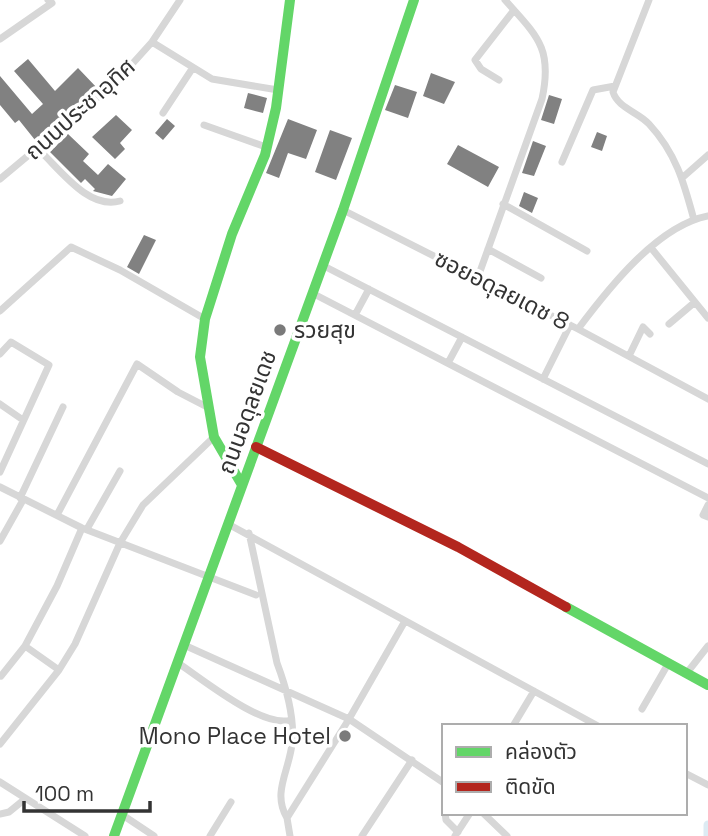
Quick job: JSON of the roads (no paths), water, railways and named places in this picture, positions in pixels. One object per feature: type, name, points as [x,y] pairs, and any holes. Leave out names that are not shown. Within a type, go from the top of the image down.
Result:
[{"type":"street","points":[[0,39],[52,4],[48,0]]},
{"type":"street","name":"ถนนประชาอุทิศ","points":[[0,179],[115,83],[152,42],[180,0]]},
{"type":"street","points":[[242,485],[214,437],[200,357],[205,319],[232,234],[267,147],[290,0]]},
{"type":"street","name":"ถนนอดุลยเดช","points":[[114,836],[343,210],[414,0]]},
{"type":"street","points":[[478,277],[542,99],[547,76],[547,55],[538,37],[505,0]]},
{"type":"street","points":[[649,0],[613,92],[616,102],[648,123],[667,145],[682,178],[694,220]]},
{"type":"street","points":[[499,80],[481,69],[475,61],[514,10]]},
{"type":"street","points":[[152,42],[212,79],[278,90]]},
{"type":"street","points":[[163,113],[192,69]]},
{"type":"street","points":[[562,162],[593,90],[615,86]]},
{"type":"street","points":[[204,125],[267,147]]},
{"type":"street","points":[[38,149],[91,198],[108,204],[120,201]]},
{"type":"street","points":[[682,178],[708,155]]},
{"type":"street","points":[[503,204],[587,251]]},
{"type":"street","name":"ซอยอดุลยเดช 8","points":[[343,210],[578,329],[612,282],[652,249],[694,220],[708,216]]},
{"type":"street","points":[[0,311],[71,247],[120,270],[205,319]]},
{"type":"street","points":[[488,249],[541,278]]},
{"type":"street","points":[[652,249],[708,318]]},
{"type":"street","points":[[323,265],[708,464]]},
{"type":"street","points":[[355,315],[369,289]]},
{"type":"street","points":[[312,293],[708,498]]},
{"type":"street","points":[[669,324],[695,302]]},
{"type":"street","points":[[543,379],[570,325]]},
{"type":"street","points":[[629,356],[643,327],[650,334]]},
{"type":"street","points":[[578,329],[708,399]]},
{"type":"street","points":[[448,363],[462,337]]},
{"type":"street","points":[[0,354],[10,342],[49,365],[0,472]]},
{"type":"street","points":[[57,516],[137,364],[178,392],[207,407]]},
{"type":"street","points":[[0,404],[23,420]]},
{"type":"street","points":[[0,541],[63,407]]},
{"type":"street","points":[[0,744],[59,670],[95,604],[120,543],[143,505],[214,437]]},
{"type":"street","points":[[256,447],[458,547],[708,685]]},
{"type":"street","points":[[1,676],[24,646],[57,586],[84,528],[120,471]]},
{"type":"street","points":[[0,487],[84,528],[256,595]]},
{"type":"street","points":[[708,505],[704,515],[708,517]]},
{"type":"street","points":[[228,524],[249,533],[594,724]]},
{"type":"street","points":[[249,533],[286,690],[292,743],[280,793],[290,836]]},
{"type":"street","points":[[287,818],[349,719],[405,621]]},
{"type":"street","points":[[184,645],[349,719],[442,782]]},
{"type":"street","points":[[24,646],[59,670]]},
{"type":"street","points":[[686,674],[707,649]]},
{"type":"street","points":[[177,663],[252,711],[277,722],[290,720]]},
{"type":"street","points":[[642,709],[668,664]]},
{"type":"street","points":[[514,724],[534,691]]},
{"type":"street","points":[[362,836],[412,760]]},
{"type":"street","points":[[687,775],[707,782]]},
{"type":"street","points":[[0,782],[85,836]]},
{"type":"street","points":[[0,814],[9,812],[25,799]]},
{"type":"street","points":[[210,836],[232,802]]},
{"type":"street","points":[[121,814],[154,836]]},
{"type":"street","points":[[445,815],[456,834],[469,815]]},
{"type":"street","points":[[485,815],[507,836]]},
{"type":"waterway","points":[[708,825],[708,836]]},
{"type":"place","name":"รวยสุข","points":[[280,330]]},
{"type":"place","name":"Mono Place Hotel","points":[[345,736]]}]
